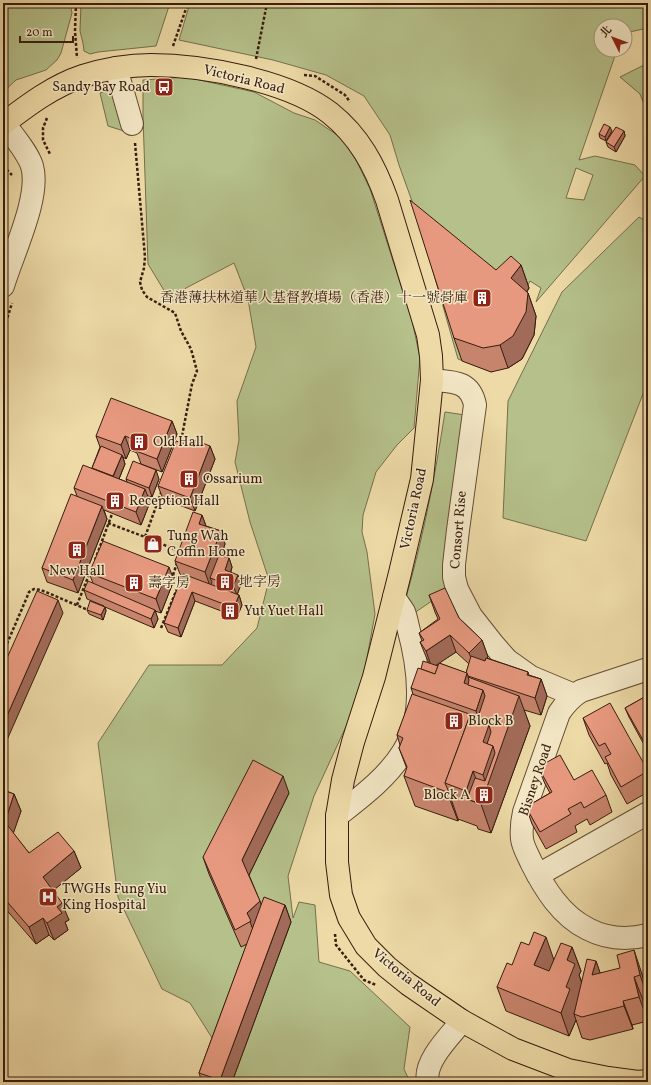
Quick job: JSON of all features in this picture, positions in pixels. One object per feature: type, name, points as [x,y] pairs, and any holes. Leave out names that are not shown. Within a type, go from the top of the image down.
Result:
[{"type":"main road","name":"Victoria Road","points":[[3,123],[46,93],[80,77],[116,68],[151,65],[173,66],[206,70],[251,79],[276,86],[314,102],[346,128],[365,151],[381,183],[387,200],[428,336],[432,380],[422,479],[374,677],[353,742],[343,780],[338,813],[337,862],[341,895],[349,918],[366,946],[387,967],[408,984],[462,1021],[513,1049],[568,1070],[608,1078],[638,1082],[648,1081]]},
{"type":"street","points":[[116,68],[134,133]]},
{"type":"street","points":[[3,123],[32,165],[34,177],[33,193],[24,229],[8,268],[3,286]]},
{"type":"street","name":"Consort Rise","points":[[432,380],[453,382],[464,386],[473,396],[475,405],[462,494],[454,565],[454,577],[459,596],[478,625],[507,660],[531,677],[574,695]]},
{"type":"street","points":[[338,813],[383,778],[394,766],[404,752],[416,719],[418,693],[416,660],[413,643],[404,613],[393,600]]},
{"type":"street","points":[[574,695],[589,688],[648,669]]},
{"type":"street","name":"Bisney Road","points":[[574,695],[559,713],[522,820],[522,840],[538,875],[550,895],[571,918],[587,929],[597,933],[620,938],[648,935]]},
{"type":"street","points":[[538,875],[648,813]]},
{"type":"street","points":[[428,1082],[427,1075],[429,1065],[462,1021]]},
{"type":"path","points":[[76,3],[75,31],[80,77]]},
{"type":"path","points":[[173,47],[188,3]]},
{"type":"path","points":[[256,60],[267,3]]},
{"type":"path","name":"Victoria Road","points":[[300,74],[315,76],[345,95],[354,108]]},
{"type":"path","points":[[134,133],[145,257],[140,282],[142,290],[147,297],[175,313],[181,331],[191,349],[197,371],[192,384],[182,436],[176,451]]},
{"type":"path","points":[[144,537],[163,487]]},
{"type":"path","points":[[94,562],[112,514]]},
{"type":"path","points":[[104,515],[110,518]]},
{"type":"path","points":[[108,523],[181,552],[180,556]]},
{"type":"path","points":[[172,575],[178,561]]},
{"type":"path","points":[[77,605],[91,570]]},
{"type":"path","points":[[162,628],[181,579],[166,572]]},
{"type":"path","points":[[3,653],[29,592],[34,589],[41,590],[88,610]]},
{"type":"green space","points":[[3,3],[70,3],[72,13],[61,53],[57,60],[46,70],[16,80],[3,92]]},
{"type":"green space","points":[[81,3],[170,3],[156,46],[90,54],[84,51],[80,31]]},
{"type":"green space","points":[[190,3],[648,3],[648,28],[633,31],[633,18],[593,18],[593,58],[614,58],[579,160],[595,156],[635,165],[645,176],[536,302],[541,288],[530,281],[520,301],[518,343],[492,372],[458,359],[417,215],[390,135],[364,96],[326,75],[273,60],[179,40]],"holes":[[[576,168],[593,175],[584,200],[566,198]]]},
{"type":"green space","points":[[648,63],[648,114],[640,94],[620,77]]},
{"type":"green space","points":[[186,77],[254,92],[294,113],[315,120],[343,139],[357,162],[370,189],[412,320],[420,358],[414,428],[397,445],[376,472],[363,515],[362,532],[367,552],[375,614],[360,696],[314,796],[288,876],[293,918],[299,902],[315,905],[319,962],[350,971],[410,1027],[404,1069],[410,1082],[201,1082],[214,1041],[190,1003],[162,989],[118,897],[98,743],[149,665],[222,665],[257,628],[269,580],[250,522],[235,462],[239,440],[237,401],[256,347],[248,299],[234,263],[186,288],[171,302],[148,264],[143,80]]},
{"type":"green space","points":[[114,88],[127,132],[108,126],[100,93]]},
{"type":"green space","points":[[639,217],[648,222],[648,381],[586,541],[503,518],[508,401],[562,292]]},
{"type":"green space","points":[[445,412],[465,415],[448,590],[398,624],[426,519]]},
{"type":"building","points":[[604,124],[610,127],[605,137],[599,134]]},
{"type":"building","points":[[616,127],[624,131],[614,147],[606,142]]},
{"type":"building","name":"香港薄扶林道華人基督教墳場（香港）十一號骨庫","points":[[410,200],[496,270],[511,256],[521,265],[511,278],[528,293],[526,312],[513,336],[500,345],[483,348],[454,338]]},
{"type":"building","name":"Old Hall","points":[[111,398],[172,421],[157,459],[136,451],[140,442],[125,436],[121,445],[96,436]]},
{"type":"building","points":[[192,439],[210,446],[190,498],[158,486],[176,441],[190,445]]},
{"type":"building","points":[[101,446],[122,455],[113,476],[92,468]]},
{"type":"building","points":[[133,461],[156,470],[149,488],[126,479]]},
{"type":"building","points":[[83,465],[145,489],[136,512],[74,488]]},
{"type":"building","name":"New Hall","points":[[71,494],[102,506],[73,580],[42,568]]},
{"type":"building","points":[[193,512],[202,515],[199,524],[221,531],[205,572],[175,561]]},
{"type":"building","points":[[103,541],[169,567],[156,599],[89,573]]},
{"type":"building","points":[[219,555],[229,558],[225,570],[238,575],[233,586],[210,578]]},
{"type":"building","points":[[183,574],[239,595],[234,608],[192,592],[178,628],[164,623]]},
{"type":"building","points":[[88,581],[155,610],[151,619],[84,590]]},
{"type":"building","points":[[445,588],[459,618],[482,640],[469,653],[450,635],[426,651],[420,642],[424,640],[419,633],[440,619],[429,595]]},
{"type":"building","points":[[37,591],[58,600],[3,725],[3,667]]},
{"type":"building","points":[[90,601],[105,607],[101,615],[87,610]]},
{"type":"building","points":[[471,656],[485,661],[486,658],[528,672],[527,675],[541,679],[535,698],[468,676],[466,673]]},
{"type":"building","points":[[423,661],[438,666],[435,674],[421,669]]},
{"type":"building","points":[[439,663],[467,673],[464,683],[483,690],[476,711],[411,688],[418,668],[435,674]]},
{"type":"building","points":[[468,677],[519,696],[481,804],[467,799],[475,778],[485,781],[495,753],[493,746],[487,744],[491,732],[489,725],[469,718],[445,783],[448,790],[447,792],[404,776],[407,767],[399,748],[403,738],[397,735],[412,694],[478,717],[485,696],[483,690],[468,685]]},
{"type":"building","points":[[648,695],[648,749],[625,708]]},
{"type":"building","points":[[610,703],[648,771],[621,787],[605,757],[611,754],[605,743],[599,746],[583,718]]},
{"type":"building","points":[[469,718],[489,725],[483,742],[493,746],[483,775],[473,771],[466,791],[445,783]]},
{"type":"building","points":[[560,755],[574,780],[592,770],[606,795],[584,808],[581,802],[568,809],[571,814],[540,832],[526,807],[552,792],[538,767]]},
{"type":"building","points":[[253,760],[283,776],[242,860],[260,901],[247,913],[251,921],[235,930],[203,857]]},
{"type":"building","points":[[3,790],[14,794],[5,822],[29,853],[58,832],[74,851],[43,877],[62,903],[57,907],[62,913],[47,923],[43,918],[29,927],[3,897]]},
{"type":"building","points":[[264,897],[285,905],[220,1080],[199,1073]]},
{"type":"building","points":[[534,932],[546,937],[534,965],[549,971],[561,943],[572,947],[567,960],[575,964],[566,987],[570,989],[561,1013],[497,987],[507,963],[512,965],[521,942],[529,945]]},
{"type":"building","points":[[634,950],[640,975],[634,977],[639,997],[623,1001],[624,1006],[582,1017],[574,1014],[587,959],[596,961],[592,975],[620,968],[617,955]]},
{"type":"place","name":"Sandy Bay Road","points":[[164,87]]},
{"type":"place","name":"香港薄扶林道華人基督教墳場（香港）十一號骨庫","points":[[482,298]]},
{"type":"place","name":"Old Hall","points":[[139,442]]},
{"type":"place","name":"Ossarium","points":[[189,479]]},
{"type":"place","name":"Reception Hall","points":[[115,501]]},
{"type":"place","name":"Tung Wah Coffin Home","points":[[153,544]]},
{"type":"place","name":"New Hall","points":[[77,550]]},
{"type":"place","name":"地字房","points":[[225,582]]},
{"type":"place","name":"壽字房","points":[[134,583]]},
{"type":"place","name":"Yut Yuet Hall","points":[[230,611]]},
{"type":"place","name":"Block B","points":[[454,721]]},
{"type":"place","name":"Block A","points":[[484,795]]},
{"type":"place","name":"TWGHs Fung Yiu King Hospital","points":[[48,897]]}]
